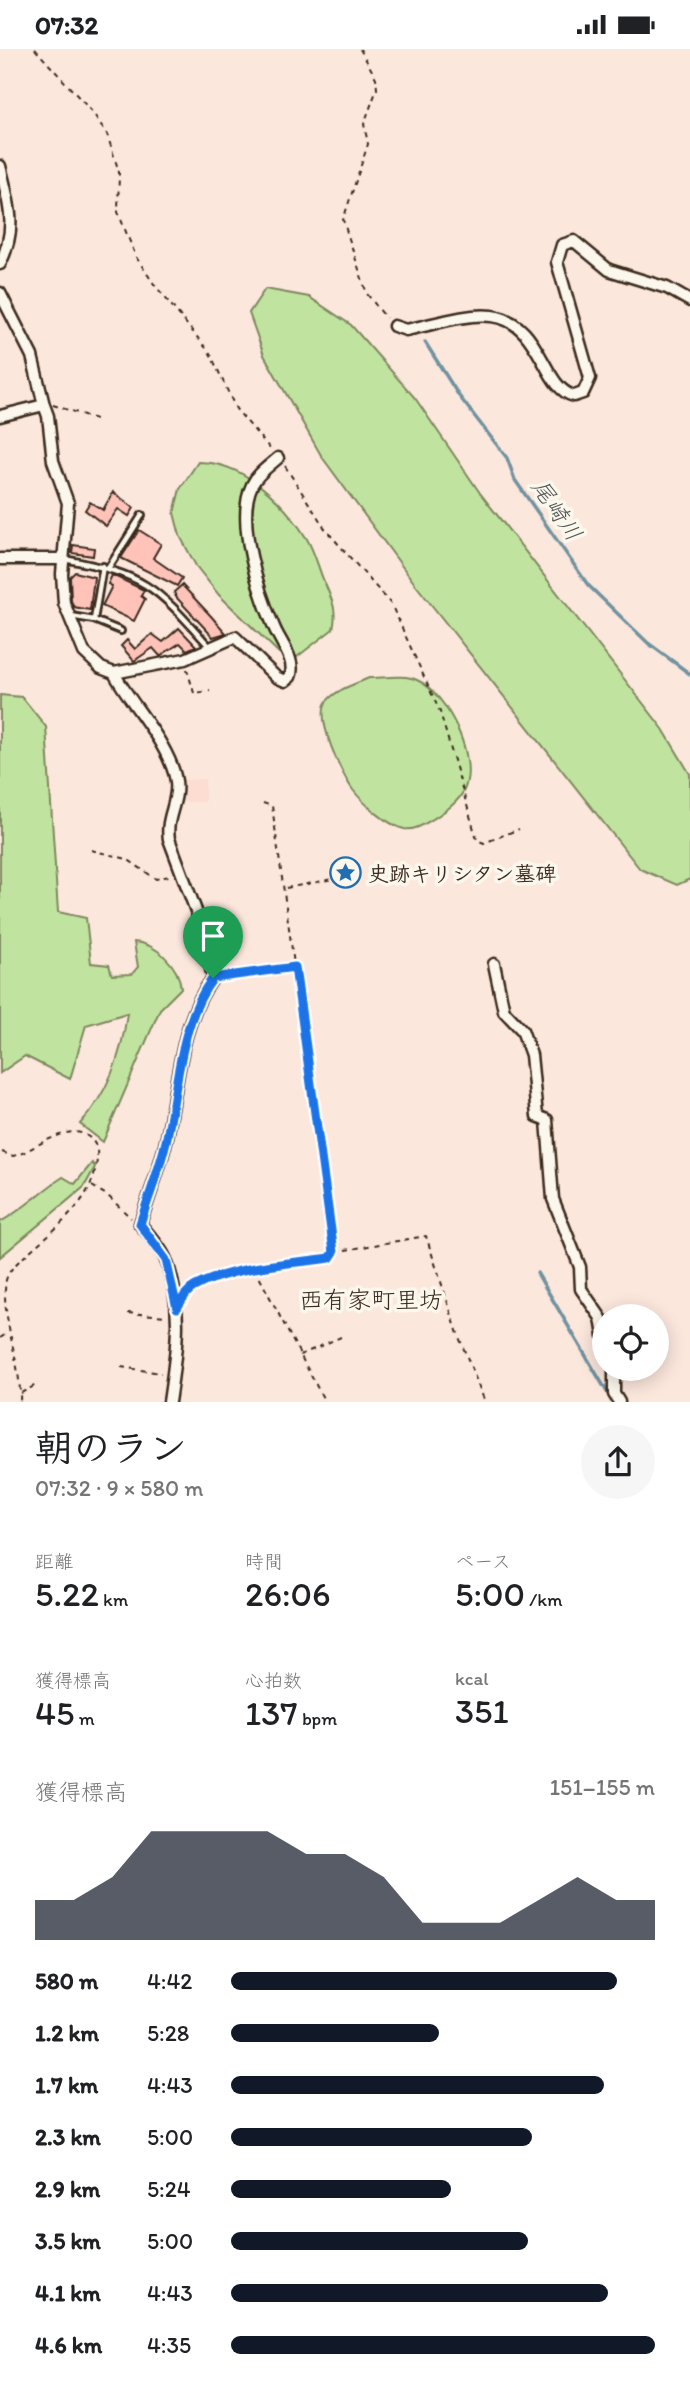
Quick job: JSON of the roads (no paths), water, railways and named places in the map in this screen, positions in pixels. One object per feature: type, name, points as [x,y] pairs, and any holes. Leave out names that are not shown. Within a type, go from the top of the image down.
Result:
[{"type":"street","points":[[0,166],[11,212],[12,232],[0,264]]},
{"type":"street","points":[[394,326],[406,330],[488,316],[506,320],[531,340],[557,385],[574,396],[583,393],[590,378],[557,262],[562,245],[570,241],[579,243],[609,270],[667,288],[690,301]]},
{"type":"street","points":[[0,293],[32,356],[48,416],[53,461],[68,503],[63,559],[67,615],[84,652],[101,668],[114,673],[185,659],[235,637],[281,681],[288,680],[292,674],[292,664],[273,626],[259,584],[245,525],[252,484],[278,458]]},
{"type":"street","points":[[0,416],[44,405]]},
{"type":"street","points":[[0,559],[63,559]]},
{"type":"street","points":[[114,673],[171,764],[177,797],[167,827],[202,927],[213,978],[200,997],[178,1070],[167,1139],[140,1224],[166,1260],[177,1311],[169,1402]]},
{"type":"street","points":[[494,964],[504,1011],[522,1030],[530,1055],[537,1116],[547,1120],[553,1199],[580,1266],[581,1289],[592,1305]]},
{"type":"street","points":[[614,1381],[614,1394],[619,1402]]},
{"type":"lane","points":[[109,567],[142,515]]},
{"type":"lane","points":[[63,559],[109,567],[156,589],[211,649]]},
{"type":"lane","points":[[94,620],[103,566]]},
{"type":"lane","points":[[67,615],[94,620],[121,631]]},
{"type":"waterway","name":"尾崎川","points":[[425,342],[459,396],[507,458],[515,480],[588,585],[648,643],[690,674]]},
{"type":"waterway","points":[[537,1273],[613,1402]]},
{"type":"place","name":"史跡キリシタン墓碑","points":[[345,873]]},
{"type":"district","name":"西有家町里坊","points":[[371,1299]]}]
